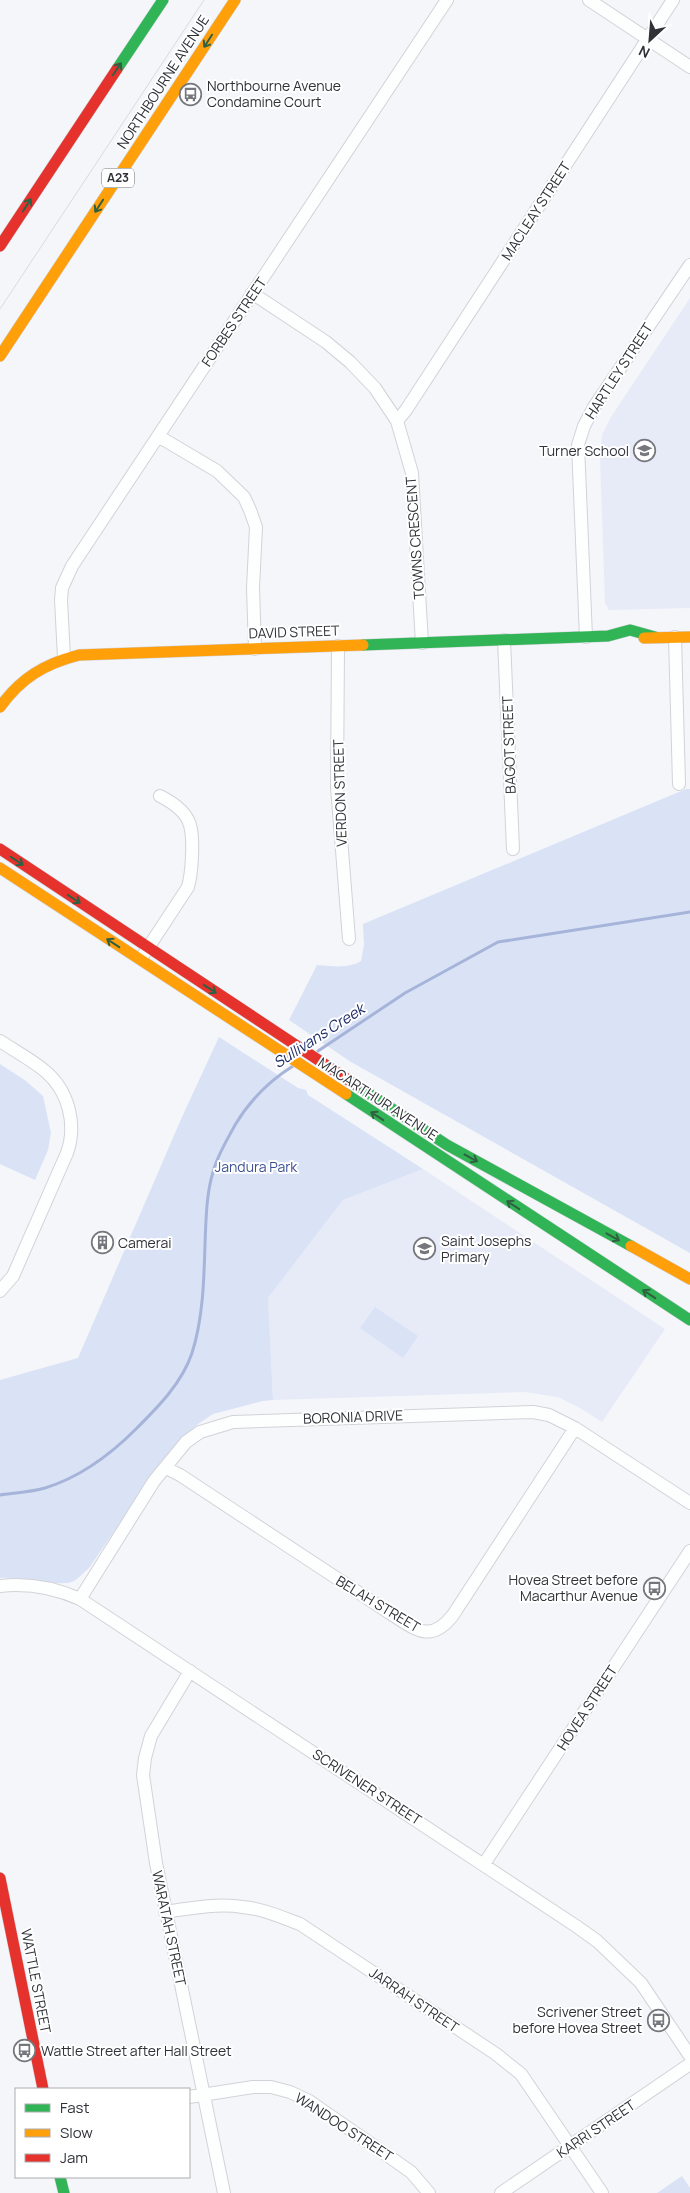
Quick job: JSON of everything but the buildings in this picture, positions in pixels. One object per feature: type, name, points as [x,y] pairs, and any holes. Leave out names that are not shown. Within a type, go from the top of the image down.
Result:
[{"type":"main road","points":[[0,246],[163,0]]},
{"type":"main road","name":"NORTHBOURNE AVENUE","points":[[0,356],[235,0]]},
{"type":"main road","name":"DAVID STREET","points":[[0,707],[23,679],[41,666],[79,655],[608,636],[616,641],[629,642],[642,638],[690,636]]},
{"type":"main road","name":"MACARTHUR AVENUE","points":[[0,849],[447,1145],[690,1279]]},
{"type":"main road","name":"MACARTHUR AVENUE","points":[[0,868],[690,1320]]},
{"type":"main road","points":[[440,1158],[447,1145]]},
{"type":"main road","name":"WATTLE STREET","points":[[0,1878],[43,2088]]},
{"type":"main road","points":[[60,2178],[64,2193]]},
{"type":"street","name":"FORBES STREET","points":[[64,658],[62,588],[72,566],[447,0]]},
{"type":"street","points":[[589,0],[690,67]]},
{"type":"street","name":"MACLEAY STREET","points":[[397,421],[412,402],[673,0]]},
{"type":"street","name":"HARTLEY STREET","points":[[586,637],[578,444],[584,426],[594,407],[690,265]]},
{"type":"street","name":"TOWNS CRESCENT","points":[[252,293],[326,342],[350,362],[375,388],[397,421],[412,473],[422,643]]},
{"type":"street","points":[[158,436],[217,471],[244,497],[250,510],[256,527],[253,588],[254,649]]},
{"type":"street","points":[[675,637],[679,784]]},
{"type":"street","name":"BAGOT STREET","points":[[504,640],[513,849]]},
{"type":"street","name":"VERDON STREET","points":[[338,646],[337,787],[349,939]]},
{"type":"street","points":[[140,961],[188,887],[192,875],[190,824],[176,804],[160,796]]},
{"type":"street","points":[[0,1041],[46,1072],[62,1092],[73,1124],[72,1140],[13,1276],[0,1291]]},
{"type":"street","name":"BORONIA DRIVE","points":[[80,1599],[154,1481],[186,1442],[194,1436],[233,1422],[533,1412],[549,1415],[575,1428],[690,1503]]},
{"type":"street","name":"BELAH STREET","points":[[166,1468],[180,1475],[388,1612],[414,1628],[424,1632],[432,1632],[441,1629],[453,1616],[575,1428]]},
{"type":"street","name":"HOVEA STREET","points":[[484,1864],[690,1551]]},
{"type":"street","name":"SCRIVENER STREET","points":[[0,1586],[29,1585],[65,1592],[80,1599],[484,1864],[597,1941],[614,1956],[641,1983],[690,2056]]},
{"type":"street","name":"WARATAH STREET","points":[[190,1671],[151,1736],[143,1775],[165,1912],[224,2193]]},
{"type":"street","name":"JARRAH STREET","points":[[165,1912],[210,1906],[243,1906],[300,1924],[496,2054],[521,2074],[602,2193]]},
{"type":"street","name":"KARRI STREET","points":[[501,2193],[690,2064]]},
{"type":"street","name":"WANDOO STREET","points":[[190,2097],[253,2087],[271,2087],[290,2092],[309,2101],[384,2153],[410,2172],[429,2193]]},
{"type":"shaded area","name":"Turner School","points":[[690,298],[690,608],[609,610],[605,603],[600,458],[602,435],[611,417]]},
{"type":"shaded area","name":"Saint Josephs Primary","points":[[423,1169],[665,1329],[602,1422],[558,1397],[524,1392],[273,1400],[268,1298],[343,1200]]},
{"type":"green space","points":[[686,789],[690,789],[690,1253],[351,1062],[289,1020],[317,965],[345,966],[361,961],[364,945],[363,924]]},
{"type":"green space","name":"Jandura Park","points":[[219,1037],[298,1088],[306,1090],[308,1095],[423,1169],[343,1200],[268,1298],[273,1400],[213,1414],[198,1424],[165,1457],[89,1568],[74,1581],[50,1583],[0,1578],[0,1380],[78,1358],[182,1117]]},
{"type":"green space","points":[[0,1064],[26,1081],[43,1096],[51,1133],[48,1150],[35,1180],[0,1164]]},
{"type":"green space","points":[[375,1307],[418,1336],[403,1358],[360,1328]]},
{"type":"green space","points":[[682,2176],[690,2188],[690,2193],[657,2193]]},
{"type":"waterway","name":"Sullivans Creek","points":[[318,1051],[405,993],[498,942],[690,912]]},
{"type":"waterway","name":"Sullivans Creek","points":[[0,1495],[45,1488],[83,1471],[116,1448],[161,1403],[176,1384],[188,1364],[199,1327],[206,1217],[215,1166],[222,1148],[247,1107],[268,1085],[293,1066]]},
{"type":"tram line","points":[[0,309],[204,0]]},
{"type":"traffic: fast","points":[[117,69],[163,0]]},
{"type":"traffic: fast","points":[[363,645],[608,636],[630,630],[655,637]]},
{"type":"traffic: fast","points":[[356,1085],[447,1145],[631,1246]]},
{"type":"traffic: fast","points":[[346,1094],[690,1320]]},
{"type":"traffic: fast","points":[[60,2178],[64,2193]]},
{"type":"traffic: slow","points":[[0,356],[235,0]]},
{"type":"traffic: slow","points":[[644,638],[690,637]]},
{"type":"traffic: slow","points":[[0,707],[16,688],[34,674],[55,663],[79,655],[363,645]]},
{"type":"traffic: slow","points":[[0,868],[346,1094]]},
{"type":"traffic: slow","points":[[631,1246],[690,1279]]},
{"type":"traffic: jam","points":[[0,246],[117,69]]},
{"type":"traffic: jam","points":[[0,849],[356,1085]]},
{"type":"traffic: jam","points":[[0,1878],[43,2088]]},
{"type":"place","name":"Northbourne Avenue Condamine Court","points":[[191,94]]},
{"type":"place","name":"Turner School","points":[[645,451]]},
{"type":"place","name":"Camerai","points":[[102,1243]]},
{"type":"place","name":"Saint Josephs Primary","points":[[425,1249]]},
{"type":"place","name":"Hovea Street before Macarthur Avenue","points":[[654,1588]]},
{"type":"place","name":"Scrivener Street before Hovea Street","points":[[658,2020]]},
{"type":"place","name":"Wattle Street after Hall Street","points":[[25,2051]]}]
